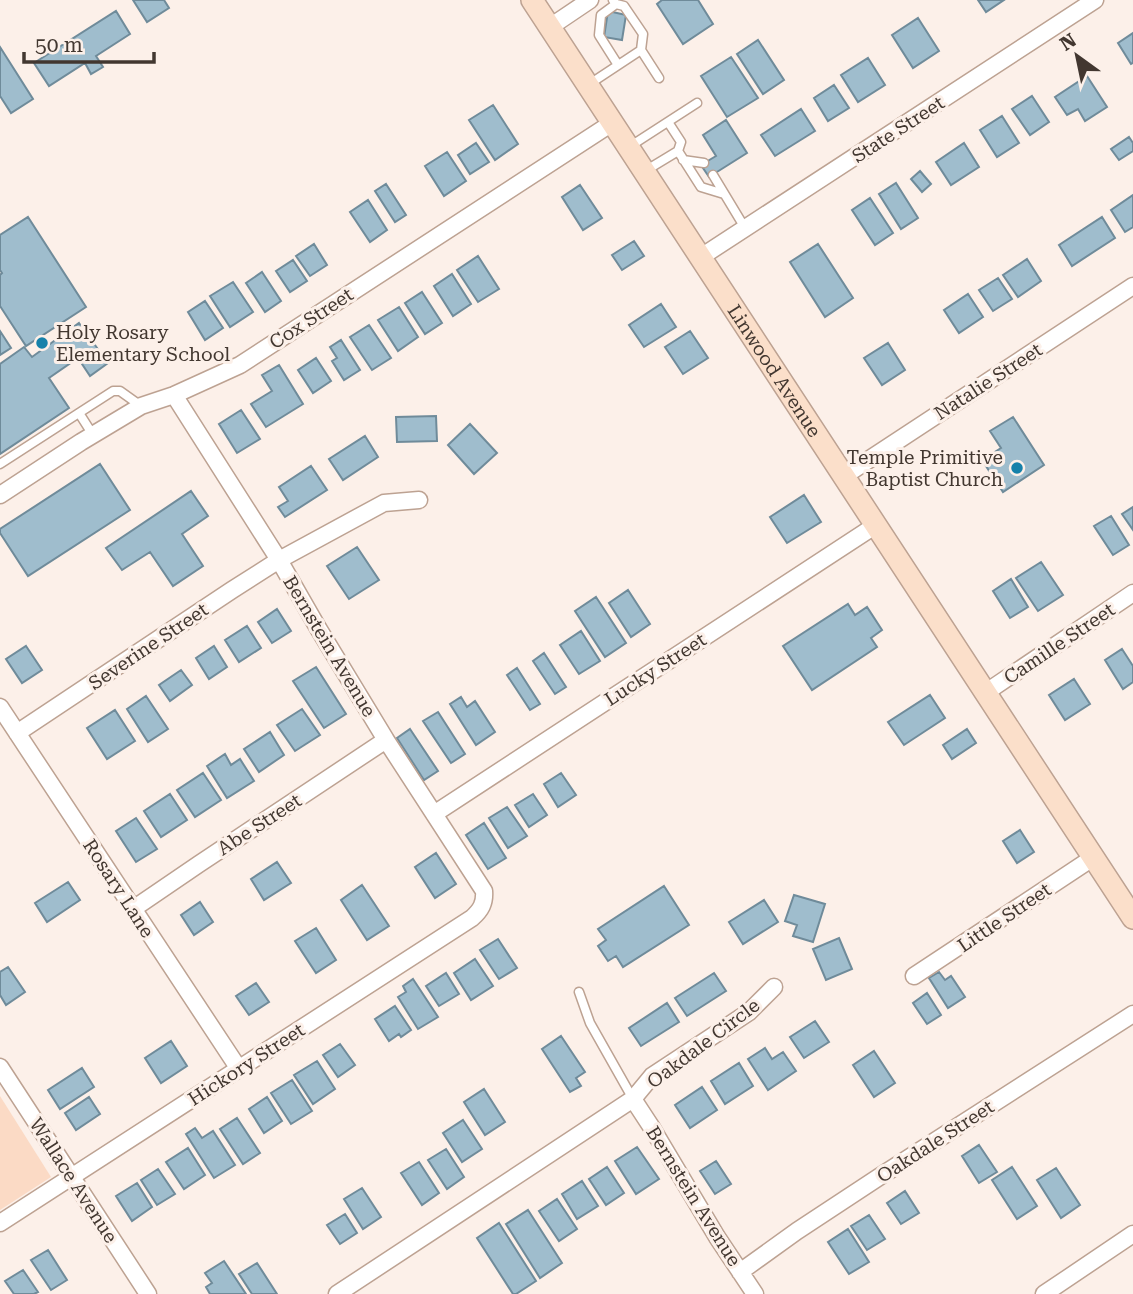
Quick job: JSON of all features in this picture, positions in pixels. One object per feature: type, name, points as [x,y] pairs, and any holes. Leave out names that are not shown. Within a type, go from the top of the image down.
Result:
[{"type":"main road","name":"Linwood Avenue","points":[[532,0],[985,693],[1131,910]]},
{"type":"street","points":[[550,27],[590,0]]},
{"type":"street","name":"State Street","points":[[701,257],[1095,0]]},
{"type":"street","name":"Cox Street","points":[[0,493],[141,405],[174,395],[240,365],[612,123]]},
{"type":"street","name":"Natalie Street","points":[[844,476],[1133,286]]},
{"type":"street","name":"Bernstein Avenue","points":[[174,395],[279,560],[386,740],[484,891],[484,898]]},
{"type":"street","name":"Severine Street","points":[[17,733],[279,560],[384,503],[419,500]]},
{"type":"street","name":"Lucky Street","points":[[434,814],[876,525]]},
{"type":"street","name":"Camille Street","points":[[985,693],[1133,593]]},
{"type":"street","name":"Rosary Lane","points":[[0,707],[239,1069]]},
{"type":"street","name":"Abe Street","points":[[132,909],[386,740]]},
{"type":"street","name":"Little Street","points":[[914,976],[1094,857]]},
{"type":"street","name":"Hickory Street","points":[[0,1223],[472,918],[480,911],[484,898]]},
{"type":"street","name":"Oakdale Circle","points":[[633,1099],[652,1076],[749,1012],[774,987]]},
{"type":"street","name":"Oakdale Street","points":[[740,1272],[879,1177],[1133,1014]]},
{"type":"street","name":"Wallace Avenue","points":[[0,1067],[148,1294]]},
{"type":"street","points":[[337,1294],[633,1099]]},
{"type":"street","name":"Bernstein Avenue","points":[[633,1099],[755,1294]]},
{"type":"street","points":[[1044,1294],[1133,1234]]},
{"type":"lane","points":[[618,65],[598,35],[601,15],[614,2],[624,6],[643,33],[640,50],[660,78]]},
{"type":"lane","points":[[587,85],[640,50]]},
{"type":"lane","points":[[629,147],[698,103]]},
{"type":"lane","points":[[645,171],[678,151],[681,142],[668,122]]},
{"type":"lane","points":[[678,151],[701,187],[724,194]]},
{"type":"lane","points":[[683,160],[705,163]]},
{"type":"lane","points":[[713,175],[745,228]]},
{"type":"lane","points":[[0,464],[113,391],[121,391],[141,405]]},
{"type":"lane","points":[[79,413],[93,435]]},
{"type":"lane","points":[[579,992],[590,1023],[633,1099]]},
{"type":"shaded area","points":[[0,1096],[51,1177],[0,1210]]},
{"type":"building","points":[[133,0],[164,0],[169,8],[147,22]]},
{"type":"building","points":[[662,0],[698,0],[713,24],[683,44],[657,4]]},
{"type":"building","points":[[978,0],[1004,0],[986,12]]},
{"type":"building","points":[[116,11],[130,34],[96,56],[103,67],[91,74],[85,63],[49,86],[34,63]]},
{"type":"building","points":[[608,11],[626,15],[622,40],[604,37]]},
{"type":"building","points":[[918,18],[939,51],[913,68],[892,35]]},
{"type":"building","points":[[1133,33],[1133,63],[1131,64],[1118,43]]},
{"type":"building","points":[[758,40],[784,80],[763,94],[737,54]]},
{"type":"building","points":[[0,47],[33,99],[11,113],[0,96]]},
{"type":"building","points":[[731,57],[758,98],[727,117],[701,76]]},
{"type":"building","points":[[868,58],[885,85],[858,102],[841,75]]},
{"type":"building","points":[[1087,76],[1107,107],[1085,121],[1078,109],[1067,115],[1055,97]]},
{"type":"building","points":[[834,85],[849,108],[828,121],[814,98]]},
{"type":"building","points":[[1032,96],[1049,122],[1030,135],[1012,109]]},
{"type":"building","points":[[493,105],[518,144],[495,160],[469,120]]},
{"type":"building","points":[[801,109],[815,131],[775,156],[761,135]]},
{"type":"building","points":[[1002,116],[1019,143],[997,157],[980,130]]},
{"type":"building","points":[[726,120],[747,153],[709,177],[701,165],[716,156],[703,135]]},
{"type":"building","points":[[1129,137],[1133,143],[1133,151],[1119,160],[1111,149]]},
{"type":"building","points":[[476,143],[489,162],[470,174],[458,155]]},
{"type":"building","points":[[964,143],[979,167],[951,185],[936,162]]},
{"type":"building","points":[[447,152],[466,181],[444,196],[425,166]]},
{"type":"building","points":[[920,171],[931,184],[922,192],[911,179]]},
{"type":"building","points":[[896,183],[918,218],[901,229],[879,194]]},
{"type":"building","points":[[386,184],[406,215],[395,222],[375,191]]},
{"type":"building","points":[[580,185],[602,218],[583,230],[562,197]]},
{"type":"building","points":[[1133,195],[1133,227],[1125,232],[1111,210]]},
{"type":"building","points":[[870,198],[893,233],[875,245],[852,210]]},
{"type":"building","points":[[368,200],[387,230],[370,242],[350,212]]},
{"type":"building","points":[[28,217],[86,307],[26,346],[0,306],[0,235]]},
{"type":"building","points":[[1102,217],[1115,238],[1072,266],[1059,245]]},
{"type":"building","points":[[634,241],[644,256],[622,270],[612,255]]},
{"type":"building","points":[[314,244],[327,265],[310,276],[296,256]]},
{"type":"building","points":[[818,244],[853,298],[825,317],[790,262]]},
{"type":"building","points":[[478,256],[499,289],[478,302],[457,270]]},
{"type":"building","points":[[1027,259],[1041,281],[1018,297],[1003,275]]},
{"type":"building","points":[[293,260],[307,281],[290,292],[276,271]]},
{"type":"building","points":[[262,272],[281,301],[265,312],[246,283]]},
{"type":"building","points":[[452,274],[471,304],[453,316],[434,286]]},
{"type":"building","points":[[998,278],[1012,299],[993,311],[979,290]]},
{"type":"building","points":[[233,282],[253,312],[230,327],[210,296]]},
{"type":"building","points":[[422,292],[442,323],[425,334],[405,303]]},
{"type":"building","points":[[968,294],[983,317],[959,333],[944,310]]},
{"type":"building","points":[[205,301],[223,328],[205,340],[188,312]]},
{"type":"building","points":[[661,304],[676,327],[644,347],[629,325]]},
{"type":"building","points":[[399,307],[418,337],[398,351],[378,320]]},
{"type":"building","points":[[79,323],[108,363],[90,376],[78,358],[49,378],[69,408],[0,454],[0,364],[24,347],[32,357]]},
{"type":"building","points":[[369,325],[391,358],[372,370],[350,337]]},
{"type":"building","points":[[0,331],[11,348],[0,355]]},
{"type":"building","points":[[690,331],[708,358],[683,374],[665,347]]},
{"type":"building","points":[[341,340],[360,370],[344,380],[332,361],[337,358],[330,347]]},
{"type":"building","points":[[888,343],[905,370],[882,385],[864,358]]},
{"type":"building","points":[[316,358],[331,381],[313,393],[298,370]]},
{"type":"building","points":[[279,365],[303,404],[266,427],[251,404],[272,391],[262,375]]},
{"type":"building","points":[[241,410],[260,439],[237,453],[219,424]]},
{"type":"building","points":[[436,416],[437,441],[397,442],[396,417]]},
{"type":"building","points":[[1013,417],[1044,465],[1003,492],[982,460],[1001,448],[990,431]]},
{"type":"building","points":[[470,424],[497,453],[474,474],[448,445]]},
{"type":"building","points":[[365,436],[378,457],[343,480],[329,459]]},
{"type":"building","points":[[100,464],[130,510],[28,576],[0,529]]},
{"type":"building","points":[[311,466],[327,490],[285,517],[278,507],[288,501],[279,487]]},
{"type":"building","points":[[191,491],[208,516],[182,534],[203,566],[173,586],[150,552],[122,570],[106,548]]},
{"type":"building","points":[[804,495],[821,522],[787,543],[770,517]]},
{"type":"building","points":[[1133,507],[1133,530],[1122,514]]},
{"type":"building","points":[[1111,516],[1129,545],[1113,555],[1094,526]]},
{"type":"building","points":[[357,547],[379,580],[349,599],[327,566]]},
{"type":"building","points":[[1041,562],[1063,595],[1038,611],[1016,578]]},
{"type":"building","points":[[1011,579],[1028,607],[1010,618],[993,591]]},
{"type":"building","points":[[628,590],[650,624],[631,637],[609,603]]},
{"type":"building","points":[[596,597],[626,643],[605,657],[575,611]]},
{"type":"building","points":[[848,604],[855,615],[867,607],[882,630],[871,638],[877,647],[812,690],[783,646]]},
{"type":"building","points":[[277,609],[291,631],[272,643],[258,622]]},
{"type":"building","points":[[247,626],[261,648],[239,662],[225,640]]},
{"type":"building","points":[[581,631],[600,661],[579,674],[560,645]]},
{"type":"building","points":[[26,646],[42,670],[22,683],[6,659]]},
{"type":"building","points":[[214,646],[227,667],[209,679],[196,658]]},
{"type":"building","points":[[1122,649],[1133,666],[1133,682],[1123,689],[1105,660]]},
{"type":"building","points":[[544,653],[566,687],[555,694],[533,661]]},
{"type":"building","points":[[316,667],[346,714],[324,728],[293,681]]},
{"type":"building","points":[[517,668],[540,704],[530,710],[507,675]]},
{"type":"building","points":[[181,670],[192,685],[170,701],[159,685]]},
{"type":"building","points":[[1074,679],[1090,704],[1065,720],[1049,695]]},
{"type":"building","points":[[930,695],[945,718],[904,745],[888,722]]},
{"type":"building","points":[[146,696],[168,729],[148,742],[127,709]]},
{"type":"building","points":[[461,697],[467,707],[475,701],[495,732],[476,745],[450,704]]},
{"type":"building","points":[[302,709],[320,735],[295,751],[277,725]]},
{"type":"building","points":[[115,710],[135,741],[107,759],[87,728]]},
{"type":"building","points":[[438,712],[465,754],[451,763],[423,721]]},
{"type":"building","points":[[410,729],[438,771],[424,780],[397,738]]},
{"type":"building","points":[[967,729],[976,743],[952,759],[943,745]]},
{"type":"building","points":[[270,732],[284,755],[259,772],[244,749]]},
{"type":"building","points":[[225,754],[231,765],[240,759],[254,781],[227,798],[207,766]]},
{"type":"building","points":[[203,773],[221,800],[195,817],[177,790]]},
{"type":"building","points":[[561,773],[576,795],[558,807],[544,784]]},
{"type":"building","points":[[170,794],[187,820],[161,837],[144,811]]},
{"type":"building","points":[[533,794],[547,815],[529,827],[515,805]]},
{"type":"building","points":[[507,807],[527,836],[508,848],[489,818]]},
{"type":"building","points":[[136,818],[157,849],[136,862],[116,831]]},
{"type":"building","points":[[484,823],[506,858],[488,869],[466,835]]},
{"type":"building","points":[[1020,830],[1034,852],[1017,863],[1003,841]]},
{"type":"building","points":[[436,853],[456,884],[435,898],[415,867]]},
{"type":"building","points":[[277,862],[291,883],[264,900],[251,879]]},
{"type":"building","points":[[68,882],[80,900],[47,922],[35,903]]},
{"type":"building","points":[[362,885],[389,926],[367,940],[341,900]]},
{"type":"building","points":[[664,886],[689,925],[623,967],[616,956],[608,961],[598,946],[606,940],[598,929]]},
{"type":"building","points":[[794,895],[825,904],[813,942],[793,936],[797,925],[785,921]]},
{"type":"building","points":[[764,900],[778,922],[743,944],[729,922]]},
{"type":"building","points":[[200,902],[213,922],[194,935],[181,915]]},
{"type":"building","points":[[316,928],[336,960],[316,973],[295,941]]},
{"type":"building","points":[[839,938],[852,969],[826,980],[813,949]]},
{"type":"building","points":[[498,939],[517,968],[499,979],[480,950]]},
{"type":"building","points":[[475,959],[493,986],[471,1000],[454,973]]},
{"type":"building","points":[[8,967],[25,992],[6,1005],[0,995],[0,972]]},
{"type":"building","points":[[939,972],[945,980],[951,976],[965,997],[948,1008],[929,978]]},
{"type":"building","points":[[446,973],[459,994],[439,1006],[426,986]]},
{"type":"building","points":[[714,973],[726,991],[687,1016],[675,998]]},
{"type":"building","points":[[413,979],[438,1017],[418,1029],[398,997],[406,992],[403,986]]},
{"type":"building","points":[[256,983],[269,1002],[249,1015],[236,996]]},
{"type":"building","points":[[927,993],[941,1015],[927,1024],[913,1003]]},
{"type":"building","points":[[667,1003],[679,1022],[641,1046],[629,1028]]},
{"type":"building","points":[[395,1006],[411,1030],[389,1041],[375,1019]]},
{"type":"building","points":[[815,1021],[829,1042],[804,1058],[790,1037]]},
{"type":"building","points":[[561,1036],[585,1072],[576,1078],[581,1086],[570,1092],[542,1049]]},
{"type":"building","points":[[171,1041],[187,1066],[161,1083],[145,1058]]},
{"type":"building","points":[[340,1044],[355,1065],[338,1077],[323,1055]]},
{"type":"building","points":[[765,1048],[772,1059],[783,1052],[796,1071],[768,1090],[748,1059]]},
{"type":"building","points":[[874,1051],[895,1083],[874,1097],[853,1065]]},
{"type":"building","points":[[317,1061],[335,1089],[313,1104],[294,1075]]},
{"type":"building","points":[[739,1063],[753,1086],[725,1104],[711,1081]]},
{"type":"building","points":[[82,1068],[94,1087],[60,1109],[48,1090]]},
{"type":"building","points":[[292,1080],[312,1111],[291,1124],[271,1093]]},
{"type":"building","points":[[702,1087],[717,1110],[690,1128],[675,1105]]},
{"type":"building","points":[[484,1089],[505,1122],[485,1135],[464,1102]]},
{"type":"building","points":[[89,1097],[100,1114],[76,1130],[65,1113]]},
{"type":"building","points":[[267,1097],[282,1121],[264,1133],[249,1109]]},
{"type":"building","points":[[237,1118],[260,1153],[243,1164],[220,1129]]},
{"type":"building","points":[[463,1120],[482,1149],[462,1162],[443,1133]]},
{"type":"building","points":[[195,1128],[202,1138],[213,1131],[235,1165],[214,1178],[186,1134]]},
{"type":"building","points":[[979,1145],[997,1172],[979,1183],[962,1156]]},
{"type":"building","points":[[637,1147],[659,1179],[636,1194],[615,1161]]},
{"type":"building","points":[[188,1148],[205,1175],[184,1189],[166,1162]]},
{"type":"building","points":[[446,1149],[464,1177],[447,1189],[428,1160]]},
{"type":"building","points":[[716,1161],[731,1184],[715,1194],[700,1171]]},
{"type":"building","points":[[419,1162],[439,1193],[422,1205],[401,1173]]},
{"type":"building","points":[[607,1167],[624,1193],[606,1205],[589,1179]]},
{"type":"building","points":[[1012,1167],[1037,1206],[1017,1219],[992,1180]]},
{"type":"building","points":[[1056,1168],[1080,1205],[1061,1218],[1037,1180]]},
{"type":"building","points":[[158,1169],[175,1194],[157,1205],[141,1180]]},
{"type":"building","points":[[582,1181],[598,1206],[577,1219],[562,1194]]},
{"type":"building","points":[[137,1183],[152,1207],[132,1221],[116,1196]]},
{"type":"building","points":[[362,1188],[381,1217],[363,1229],[344,1199]]},
{"type":"building","points":[[905,1191],[919,1213],[901,1224],[887,1203]]},
{"type":"building","points":[[557,1199],[577,1229],[559,1241],[539,1211]]},
{"type":"building","points":[[528,1210],[562,1263],[540,1278],[506,1224]]},
{"type":"building","points":[[345,1214],[357,1233],[340,1244],[327,1225]]},
{"type":"building","points":[[869,1215],[885,1239],[867,1250],[851,1226]]},
{"type":"building","points":[[499,1223],[536,1281],[516,1294],[513,1294],[477,1238]]},
{"type":"building","points":[[848,1229],[869,1262],[849,1274],[828,1242]]},
{"type":"building","points":[[48,1250],[67,1280],[51,1290],[31,1260]]},
{"type":"building","points":[[224,1261],[246,1294],[210,1294],[206,1287],[212,1283],[205,1273]]},
{"type":"building","points":[[257,1263],[277,1294],[252,1294],[239,1274]]},
{"type":"building","points":[[23,1270],[38,1292],[14,1294],[5,1281]]},
{"type":"place","name":"Holy Rosary Elementary School","points":[[42,343]]},
{"type":"place","name":"Temple Primitive Baptist Church","points":[[1017,468]]}]
